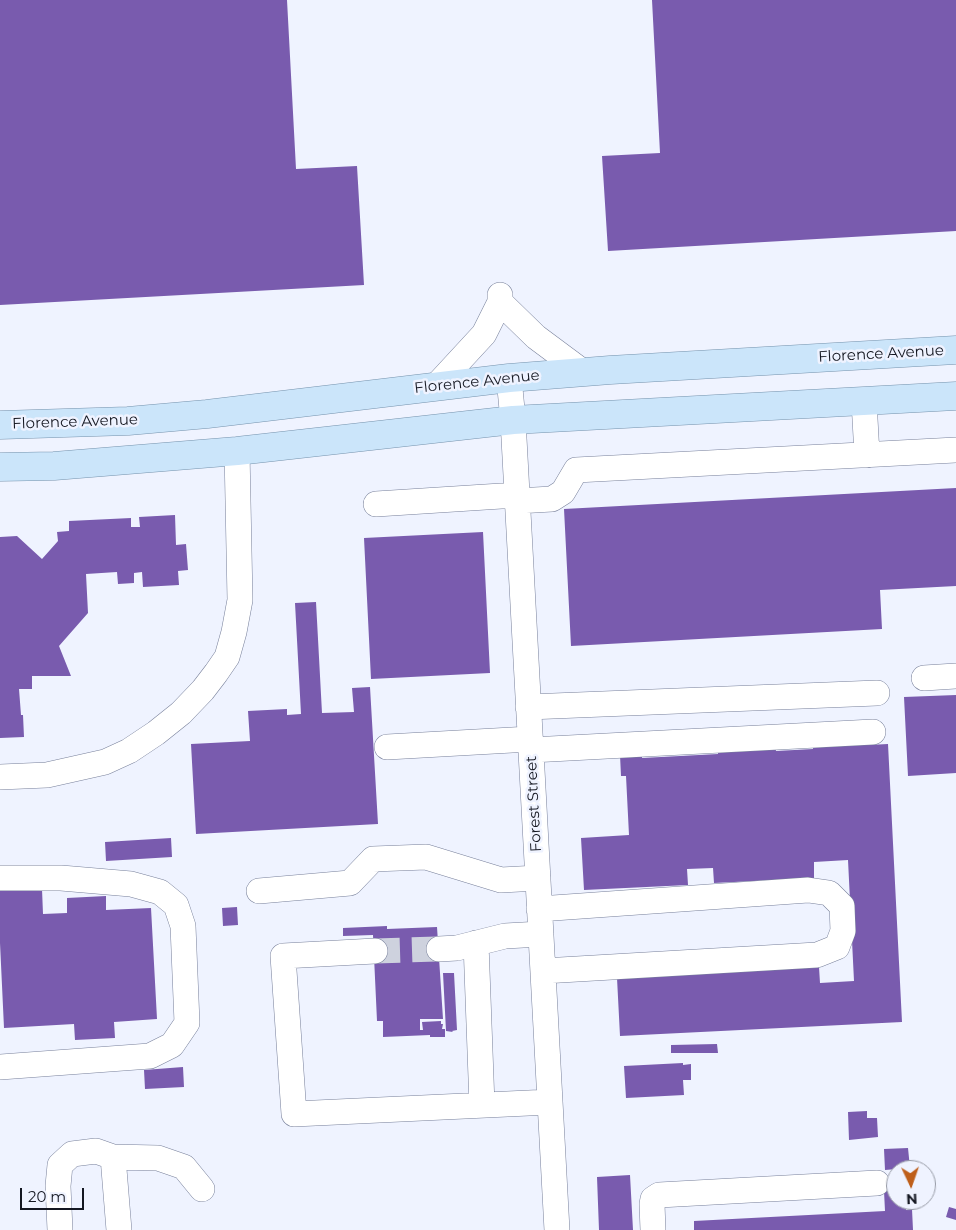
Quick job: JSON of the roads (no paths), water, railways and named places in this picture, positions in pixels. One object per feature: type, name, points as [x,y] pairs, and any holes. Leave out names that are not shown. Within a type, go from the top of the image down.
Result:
[{"type":"main road","name":"Florence Avenue","points":[[0,425],[128,421],[207,414],[436,386],[583,372],[956,350]]},
{"type":"main road","points":[[0,468],[54,466],[237,451],[513,420],[956,396]]},
{"type":"main road","points":[[237,451],[246,416],[258,407]]},
{"type":"street","points":[[436,386],[484,334],[500,299],[536,337],[583,372]]},
{"type":"street","name":"Forest Street","points":[[509,378],[513,420],[557,1230]]},
{"type":"street","points":[[864,401],[867,455]]},
{"type":"street","points":[[376,504],[517,498],[552,499],[563,492],[576,470],[956,450]]},
{"type":"street","points":[[0,777],[47,775],[106,762],[129,751],[156,733],[180,713],[203,690],[216,673],[227,657],[240,600],[237,451]]},
{"type":"street","points":[[924,678],[956,676]]},
{"type":"street","points":[[528,708],[877,693]]},
{"type":"street","points":[[387,747],[874,732]]},
{"type":"street","points":[[259,891],[350,883],[373,859],[426,858],[501,880],[538,878]]},
{"type":"street","points":[[0,878],[61,878],[131,884],[160,892],[176,905],[183,926],[187,1023],[172,1045],[150,1056],[0,1067]]},
{"type":"street","points":[[539,909],[808,890],[829,893],[842,906],[843,931],[837,947],[817,955],[543,972]]},
{"type":"street","points":[[439,948],[457,948],[505,936],[541,934]]},
{"type":"street","points":[[476,943],[482,1105]]},
{"type":"street","points":[[375,951],[283,956],[294,1114],[550,1102]]},
{"type":"street","points":[[60,1230],[58,1186],[60,1165],[72,1154],[96,1151],[113,1157],[158,1158],[184,1167],[202,1189]]},
{"type":"street","points":[[113,1157],[120,1230]]},
{"type":"street","points":[[652,1230],[652,1204],[653,1199],[659,1195],[877,1183]]},
{"type":"tunnel","points":[[375,951],[439,949]]}]
